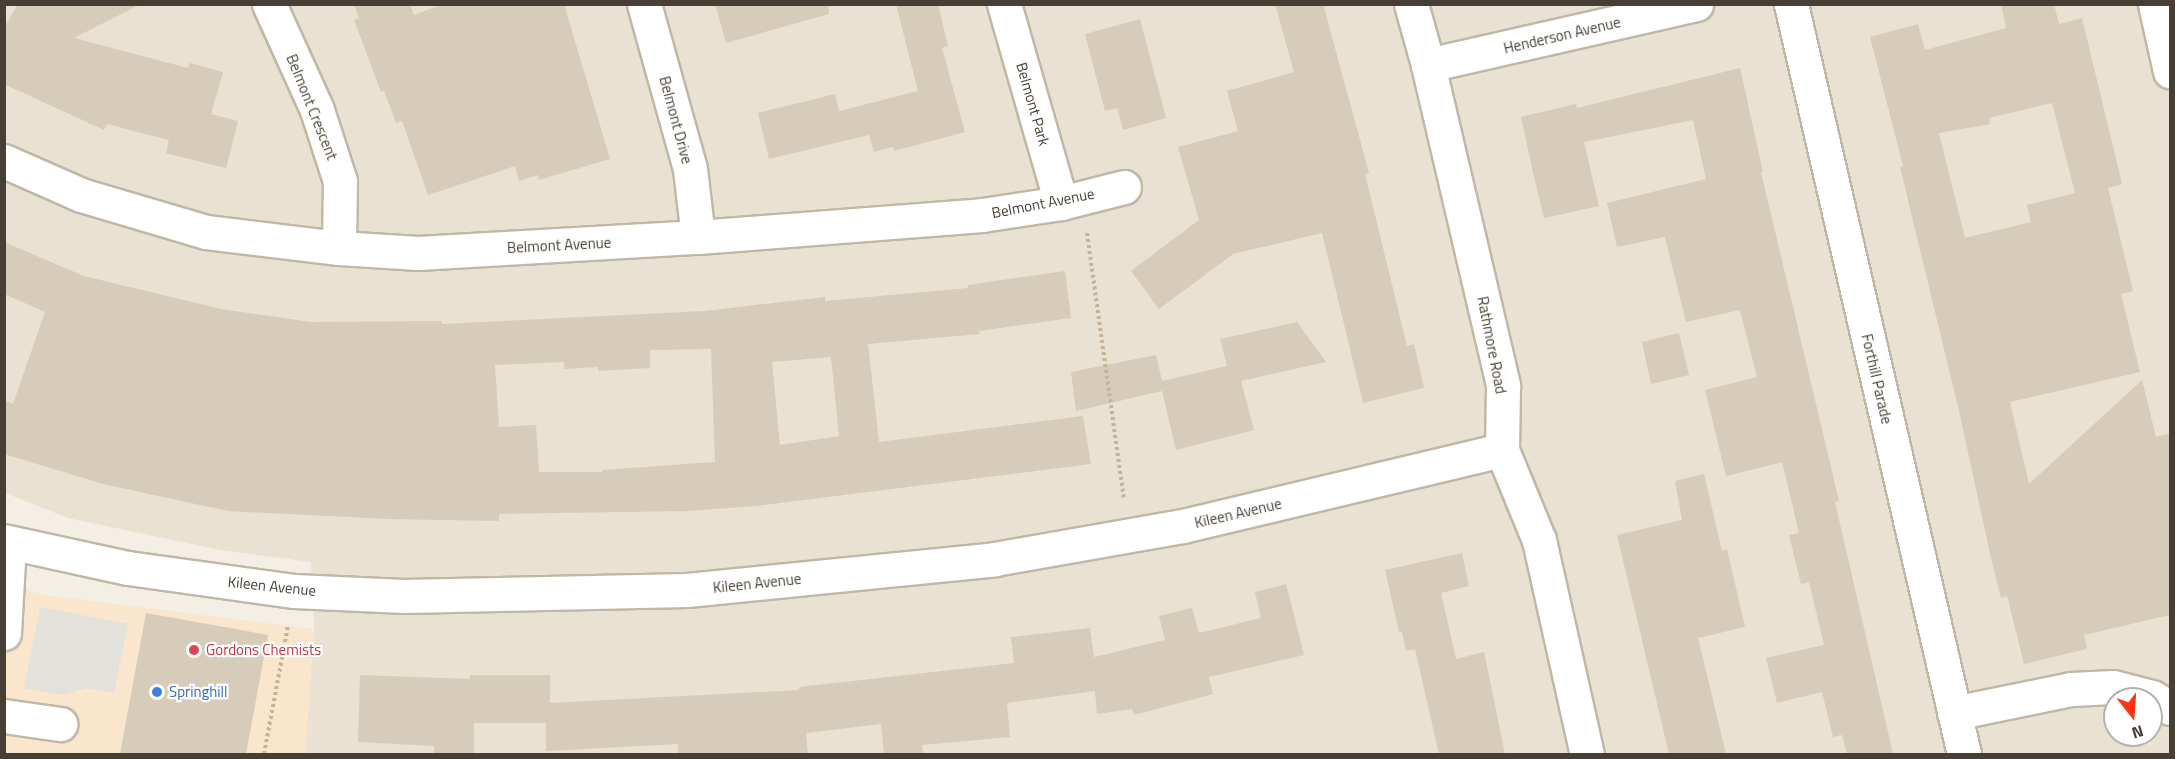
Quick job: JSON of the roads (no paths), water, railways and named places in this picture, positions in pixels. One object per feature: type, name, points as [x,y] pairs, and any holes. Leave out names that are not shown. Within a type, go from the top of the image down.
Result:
[{"type":"street","name":"Belmont Crescent","points":[[269,4],[317,110],[340,181],[339,249]]},
{"type":"street","name":"Belmont Drive","points":[[644,4],[690,169],[698,237]]},
{"type":"street","name":"Belmont Park","points":[[1004,4],[1071,200]]},
{"type":"street","name":"Rathmore Road","points":[[1411,4],[1428,65],[1503,386],[1502,450],[1539,540],[1587,754]]},
{"type":"street","name":"Henderson Avenue","points":[[1428,65],[1696,4]]},
{"type":"street","name":"Forthill Parade","points":[[1791,4],[1964,754]]},
{"type":"street","points":[[2155,4],[2170,71]]},
{"type":"street","name":"Belmont Avenue","points":[[4,160],[81,195],[206,232],[339,249],[418,252],[698,237],[982,215],[1071,200],[1124,186]]},
{"type":"street","name":"Kileen Avenue","points":[[7,542],[128,568],[294,591],[404,596],[687,591],[995,559],[1130,536],[1183,526],[1502,450]]},
{"type":"street","points":[[4,633],[7,542]]},
{"type":"street","points":[[1954,713],[2071,689],[2113,687],[2152,697],[2170,708]]},
{"type":"street","points":[[4,716],[60,724]]},
{"type":"place","name":"Gordons Chemists","points":[[194,650]]},
{"type":"place","name":"Springhill","points":[[157,692]]}]
